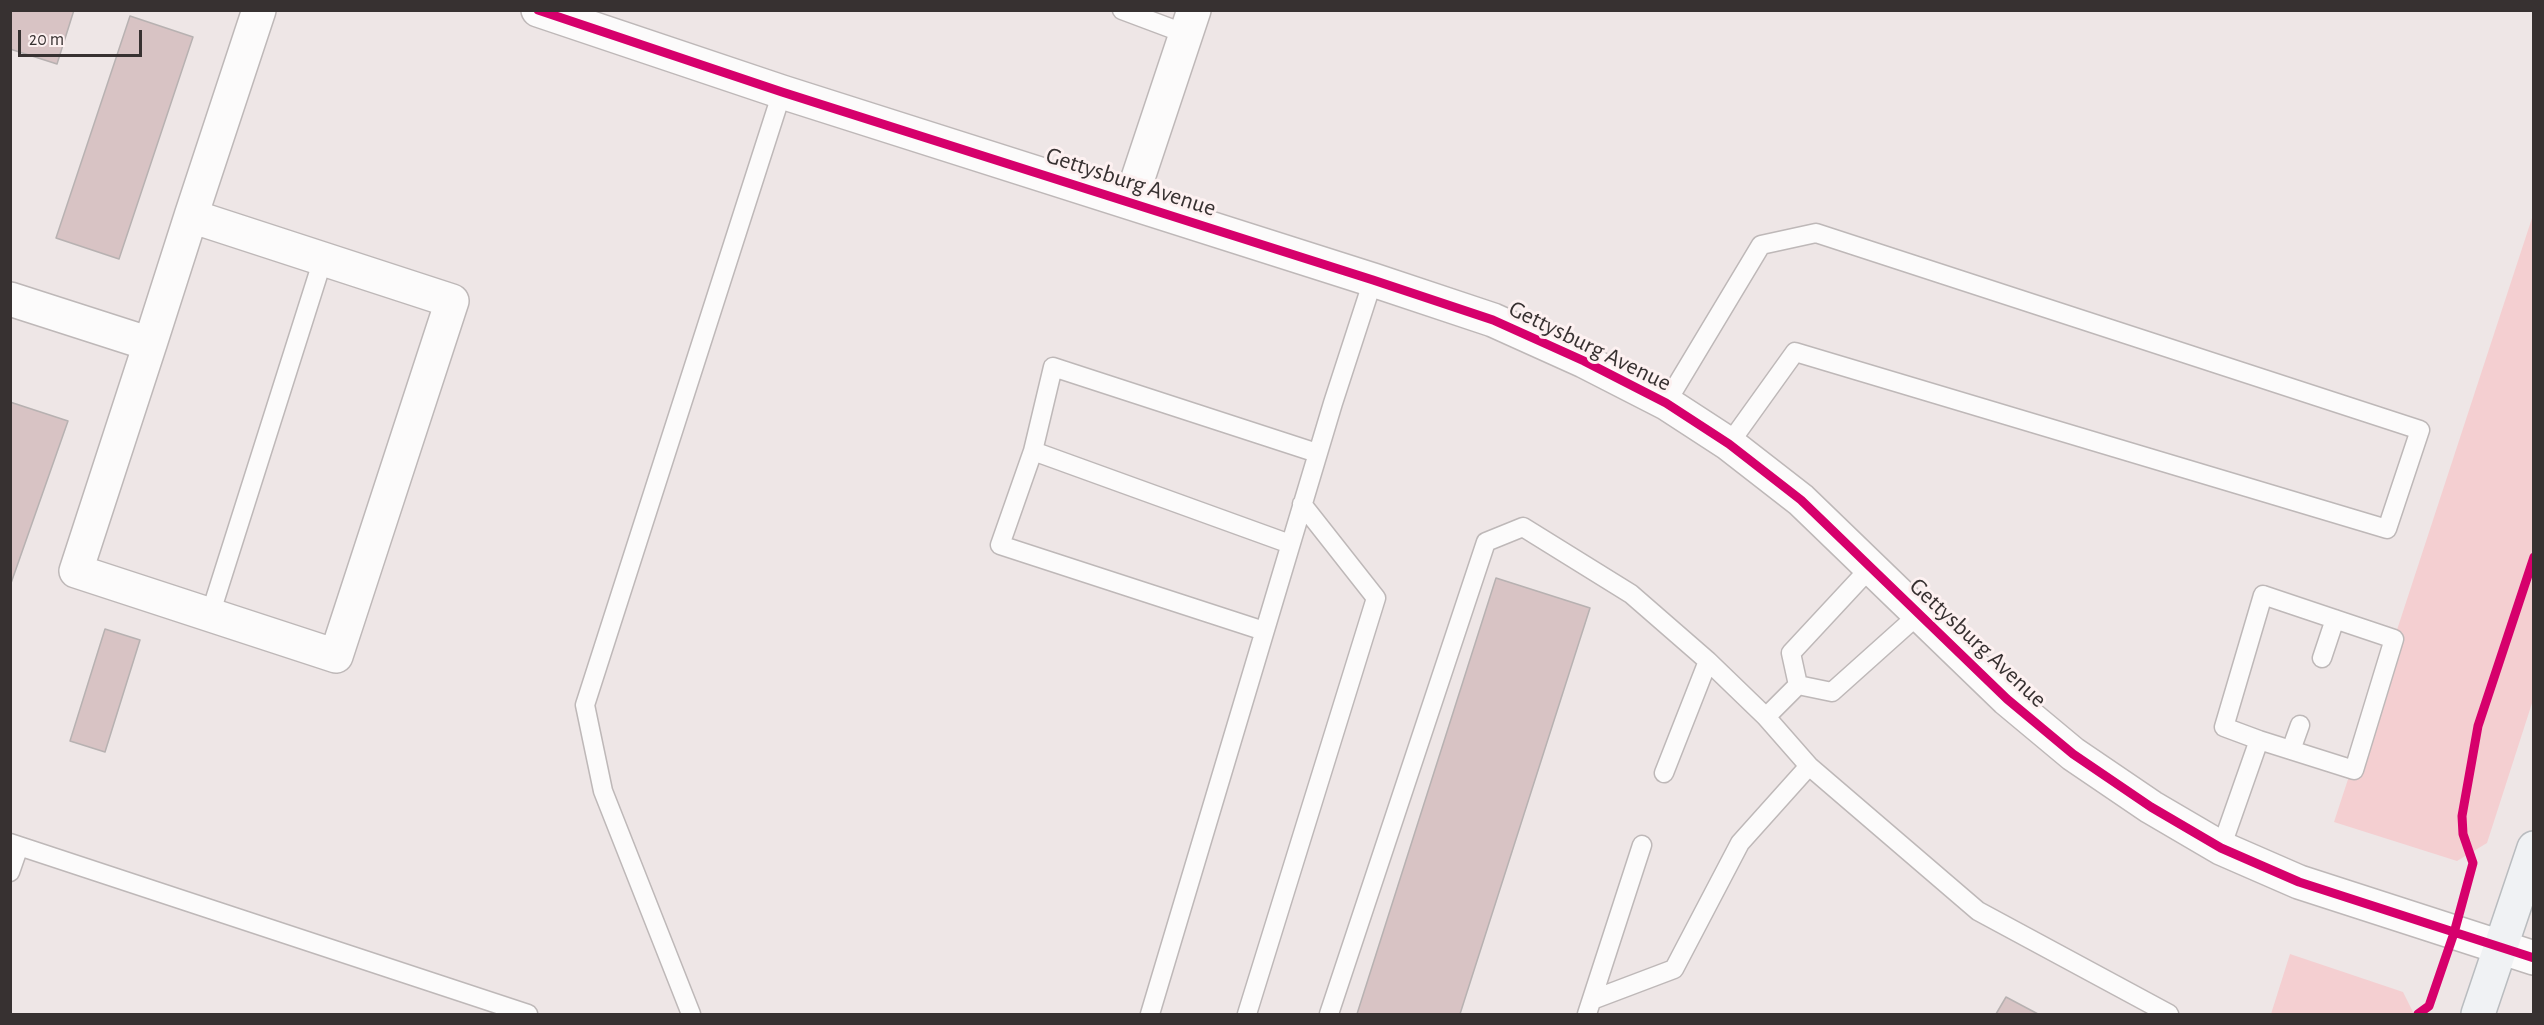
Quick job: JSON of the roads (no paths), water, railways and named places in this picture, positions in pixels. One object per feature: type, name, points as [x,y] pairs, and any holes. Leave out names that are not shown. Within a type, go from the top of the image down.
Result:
[{"type":"main road","points":[[2478,1014],[2534,848]]},
{"type":"street","points":[[191,216],[452,301],[336,656],[76,571],[191,216],[259,10]]},
{"type":"street","name":"Gettysburg Avenue","points":[[538,10],[782,92],[1493,320],[1584,361],[1666,403],[1729,444],[1801,500],[2007,699],[2073,754],[2151,807],[2221,848],[2298,882],[2534,958]]},
{"type":"street","points":[[1130,202],[1190,22]]},
{"type":"street","points":[[10,299],[150,344]]},
{"type":"lane","points":[[1122,10],[1190,22]]},
{"type":"lane","points":[[691,1014],[603,791],[585,705],[782,92]]},
{"type":"lane","points":[[1666,403],[1761,245],[1816,233],[2420,430],[2387,529],[1795,352],[1729,444]]},
{"type":"lane","points":[[210,615],[323,259]]},
{"type":"lane","points":[[1150,1014],[1317,453],[1373,280]]},
{"type":"lane","points":[[1264,631],[1000,545],[1033,451],[1053,367],[1317,453]]},
{"type":"lane","points":[[1033,451],[1290,544]]},
{"type":"lane","points":[[1247,1014],[1376,598],[1302,504]]},
{"type":"lane","points":[[1329,1014],[1486,542],[1523,527],[1631,594],[1708,661],[1766,717],[1809,766],[1978,911],[2169,1014]]},
{"type":"lane","points":[[1798,685],[1791,653],[1870,568]]},
{"type":"lane","points":[[2263,595],[2394,639],[2354,770],[2259,740],[2224,727],[2263,595]]},
{"type":"lane","points":[[1798,685],[1832,693],[1918,615]]},
{"type":"lane","points":[[2322,658],[2335,619]]},
{"type":"lane","points":[[1664,773],[1708,661]]},
{"type":"lane","points":[[1766,717],[1798,685]]},
{"type":"lane","points":[[2291,750],[2300,726]]},
{"type":"lane","points":[[2221,848],[2259,740]]},
{"type":"lane","points":[[1590,1007],[1674,969],[1740,843],[1809,766]]},
{"type":"lane","points":[[10,872],[15,844],[528,1014]]},
{"type":"lane","points":[[1590,1007],[1642,845]]}]
